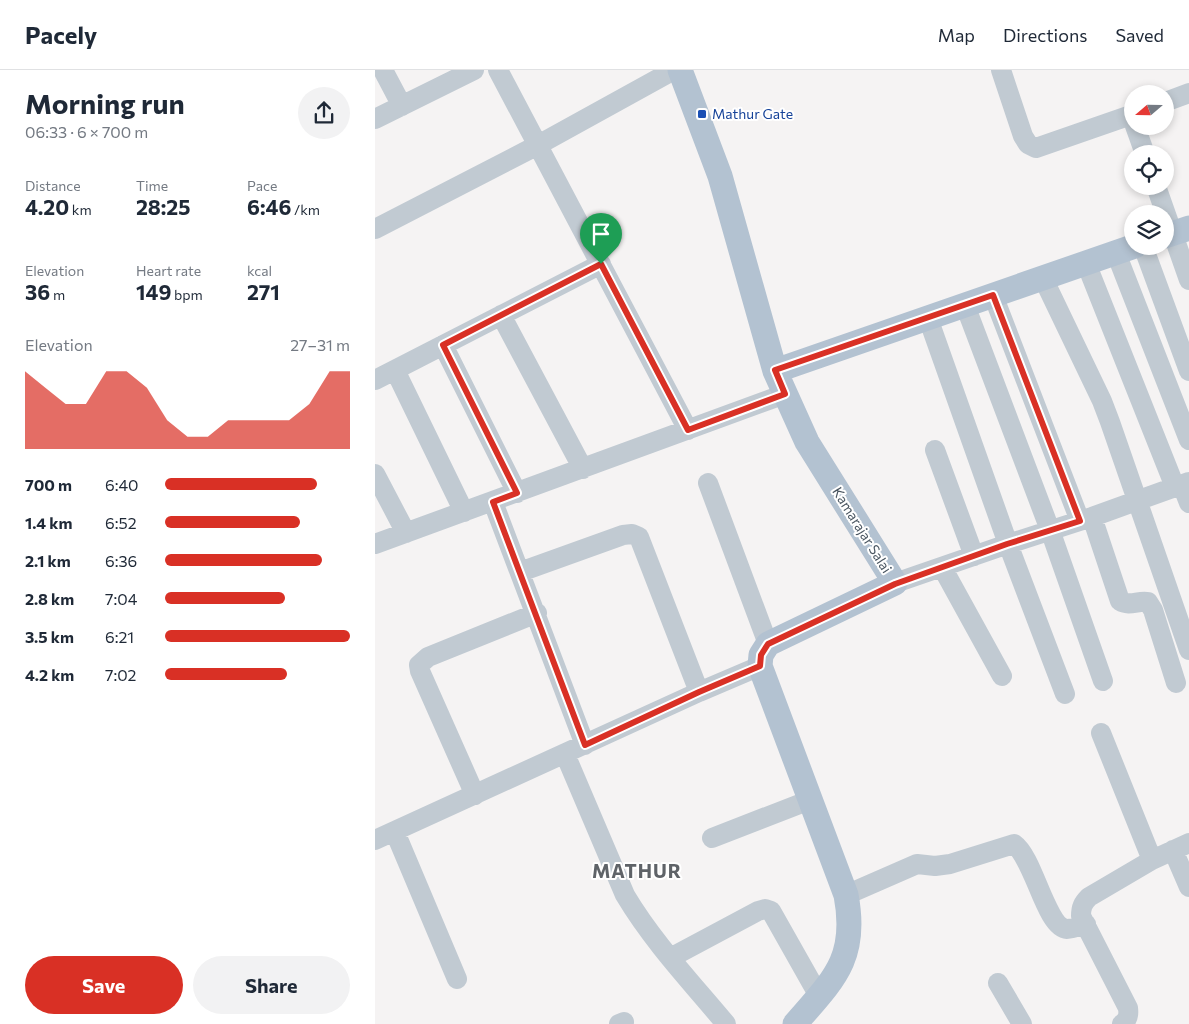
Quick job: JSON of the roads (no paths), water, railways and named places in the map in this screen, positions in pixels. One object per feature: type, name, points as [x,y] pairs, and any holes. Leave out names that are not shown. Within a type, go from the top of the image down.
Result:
[{"type":"main road","name":"Kamarajar Salai","points":[[680,70],[720,176],[775,370],[785,394],[807,442],[895,584],[764,655]]},
{"type":"main road","points":[[775,370],[1124,251]]},
{"type":"main road","points":[[764,655],[810,800],[846,895],[849,912],[850,931],[848,946],[842,961],[833,979],[795,1024]]},
{"type":"street","points":[[383,70],[403,106]]},
{"type":"street","points":[[375,120],[474,70]]},
{"type":"street","points":[[498,70],[688,430]]},
{"type":"street","points":[[375,229],[537,145],[674,70]]},
{"type":"street","points":[[1001,70],[1023,136],[1028,144],[1036,148],[1124,122]]},
{"type":"street","points":[[1174,99],[1189,93]]},
{"type":"street","points":[[1160,195],[1175,232],[1189,280]]},
{"type":"street","points":[[1128,255],[1189,440]]},
{"type":"street","points":[[1146,255],[1189,371]]},
{"type":"street","points":[[1086,263],[1189,503]]},
{"type":"street","points":[[375,380],[601,264]]},
{"type":"street","points":[[1043,278],[1101,401],[1189,650]]},
{"type":"street","points":[[993,295],[1120,601],[1125,604],[1132,604],[1141,600],[1148,602],[1153,610],[1176,683]]},
{"type":"street","points":[[965,305],[1051,530],[1103,681]]},
{"type":"street","points":[[501,316],[583,469]]},
{"type":"street","points":[[928,318],[1007,544],[1065,694]]},
{"type":"street","points":[[443,345],[517,493]]},
{"type":"street","points":[[395,370],[464,512]]},
{"type":"street","points":[[375,544],[785,394]]},
{"type":"street","points":[[935,450],[974,556]]},
{"type":"street","points":[[375,474],[406,533]]},
{"type":"street","points":[[375,840],[699,692],[764,655],[708,483]]},
{"type":"street","points":[[895,584],[1182,485]]},
{"type":"street","points":[[493,502],[537,613],[585,745]]},
{"type":"street","points":[[520,572],[623,535],[632,534],[639,537],[699,692]]},
{"type":"street","points":[[942,567],[1002,676]]},
{"type":"street","points":[[475,795],[419,665],[428,657],[537,613]]},
{"type":"street","points":[[1101,733],[1152,860]]},
{"type":"street","points":[[565,754],[625,895],[648,931],[726,1024]]},
{"type":"street","points":[[712,838],[810,800]]},
{"type":"street","points":[[395,832],[457,979]]},
{"type":"street","points":[[846,895],[917,864],[935,866],[950,864],[1014,844],[1024,854],[1053,920],[1059,926],[1066,929],[1086,924]]},
{"type":"street","points":[[1122,1024],[1129,1015],[1128,1008],[1081,916],[1084,902],[1089,897],[1152,860],[1181,846],[1189,887]]},
{"type":"street","points":[[670,958],[765,909],[771,911],[819,996]]},
{"type":"street","points":[[998,983],[1023,1024]]},
{"type":"place","name":"Mathur Gate","points":[[702,114]]},
{"type":"district","name":"MATHUR","points":[[637,871]]}]
